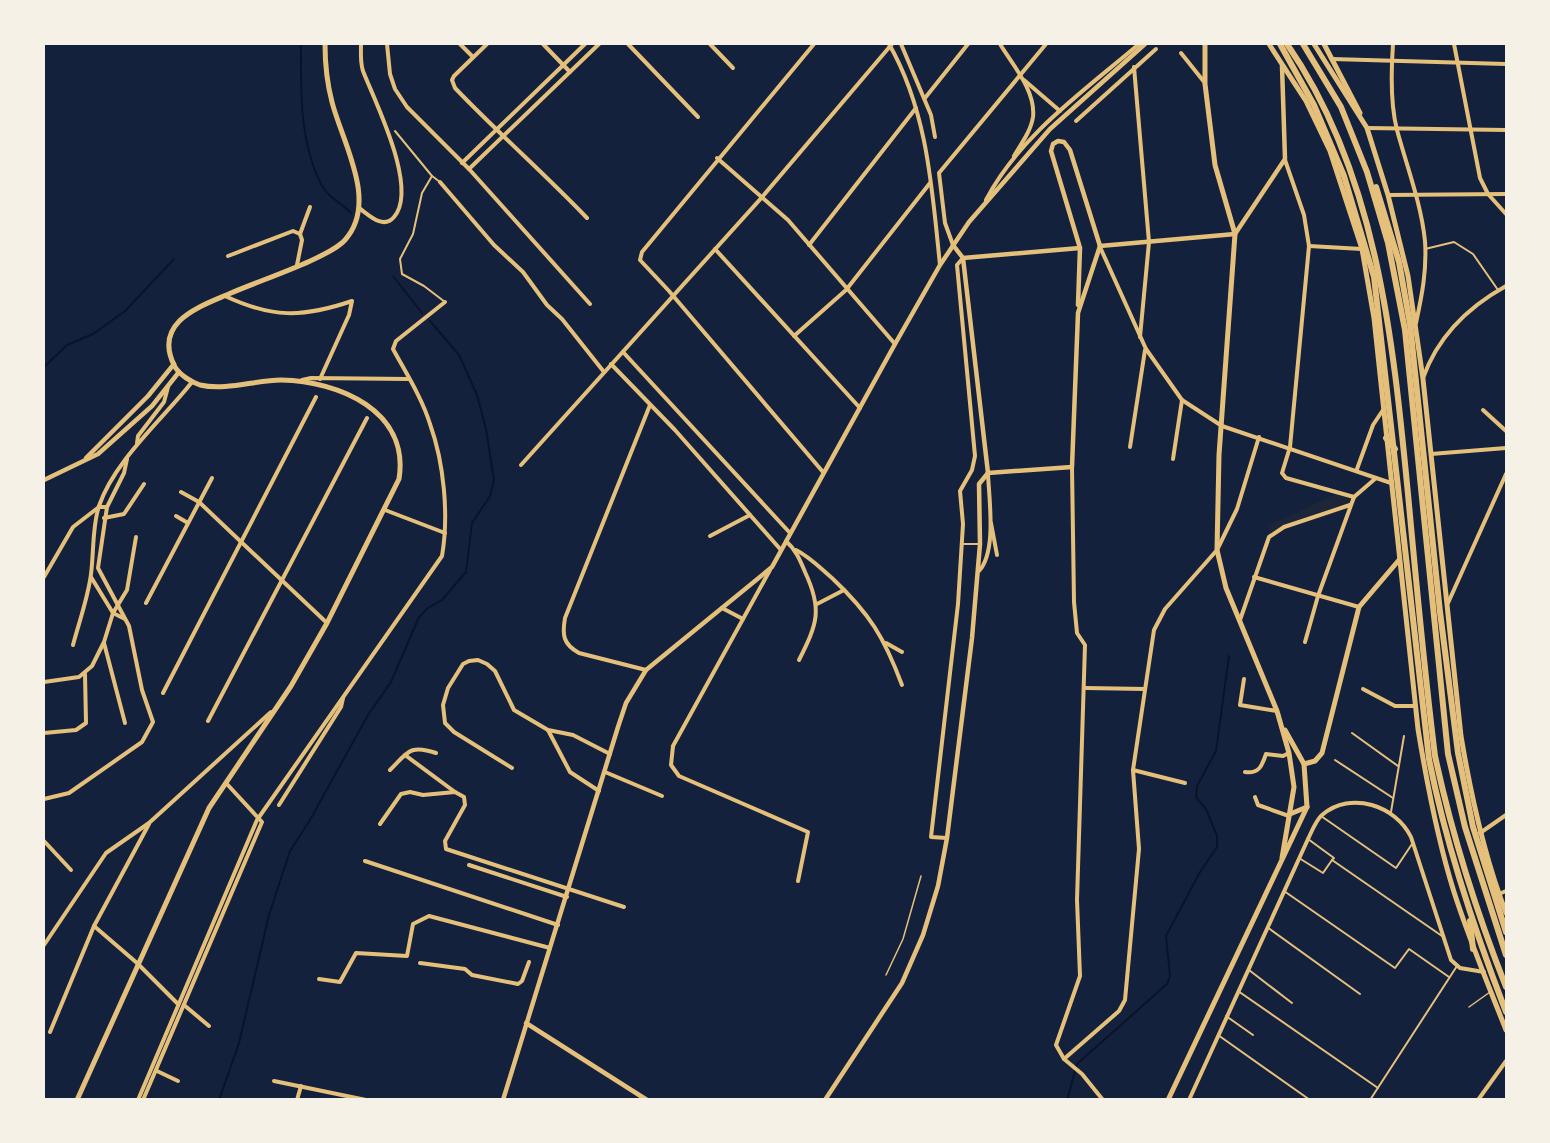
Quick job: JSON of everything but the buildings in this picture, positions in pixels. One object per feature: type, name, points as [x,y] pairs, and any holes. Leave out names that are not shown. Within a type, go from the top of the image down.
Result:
[{"type":"highway","points":[[1280,44],[1314,105],[1344,176],[1374,277],[1429,759],[1440,818],[1459,881],[1506,1012]]},
{"type":"highway","points":[[1287,44],[1327,109],[1340,142],[1378,268],[1394,362],[1435,756],[1448,818],[1481,925],[1506,987]]},
{"type":"highway","points":[[1305,44],[1341,107],[1367,172],[1388,243],[1408,363],[1448,754],[1465,827],[1506,955]]},
{"type":"highway","points":[[1305,44],[1331,84],[1357,135],[1399,262],[1421,409],[1440,612],[1458,753],[1473,826],[1506,931]]},
{"type":"highway","points":[[1386,438],[1405,462]]},
{"type":"highway","points":[[1464,867],[1473,949]]},
{"type":"highway","points":[[1486,896],[1506,931]]},
{"type":"main road","points":[[77,1100],[195,836],[226,783],[281,704],[327,623],[399,479],[402,464],[394,432],[377,411],[361,401],[322,386],[299,381],[281,380],[209,386],[192,382],[179,372],[174,364],[171,336],[180,320],[191,310],[339,247],[354,225],[359,207],[357,182],[332,102],[325,44]]},
{"type":"main road","points":[[1205,44],[1205,84],[1217,179],[1235,234],[1216,497],[1217,550],[1226,588],[1277,711],[1289,753],[1294,787],[1282,858]]},
{"type":"main road","points":[[1269,44],[1306,101],[1330,151],[1362,249],[1374,318],[1415,706],[1438,834],[1473,949],[1506,1030]]},
{"type":"main road","points":[[1314,44],[1367,128]]},
{"type":"main road","points":[[1324,44],[1367,128],[1388,195],[1408,276],[1423,379],[1461,736],[1480,833],[1506,913]]},
{"type":"main road","points":[[1304,764],[1315,761],[1322,753],[1359,607],[1399,560]]},
{"type":"main road","points":[[1168,1100],[1307,807],[1304,764],[1294,741],[1282,726]]},
{"type":"main road","points":[[1290,815],[1307,807]]},
{"type":"street","points":[[359,207],[380,223],[386,223],[395,216],[401,204],[400,172],[394,147],[363,72],[361,44]]},
{"type":"street","points":[[387,44],[388,62],[395,89],[407,108],[469,169],[590,304]]},
{"type":"street","points":[[460,44],[473,57]]},
{"type":"street","points":[[487,44],[454,76],[452,80],[455,88],[502,138],[539,169],[587,218]]},
{"type":"street","points":[[543,44],[570,72]]},
{"type":"street","points":[[462,163],[585,44]]},
{"type":"street","points":[[469,169],[599,44]]},
{"type":"street","points":[[628,44],[698,117]]},
{"type":"street","points":[[710,44],[733,68]]},
{"type":"street","points":[[814,44],[717,158],[640,257],[823,472]]},
{"type":"street","points":[[521,465],[763,196],[890,44],[916,108],[927,152],[940,265]]},
{"type":"street","points":[[901,44],[925,98],[935,137]]},
{"type":"street","points":[[925,98],[968,44]]},
{"type":"street","points":[[1000,44],[1023,80],[1060,111]]},
{"type":"street","points":[[979,571],[987,556],[990,516],[988,473],[963,258],[953,245],[945,223],[939,173],[1018,74],[1046,44]]},
{"type":"street","points":[[986,200],[999,175],[1060,111],[1139,44]]},
{"type":"street","points":[[798,881],[808,832],[679,776],[671,765],[673,746],[823,472],[953,245],[986,200],[1050,129],[1145,44]]},
{"type":"street","points":[[1393,44],[1391,60],[1396,128],[1417,194],[1425,249],[1425,280],[1415,323]]},
{"type":"street","points":[[1454,44],[1480,178],[1488,194],[1506,214]]},
{"type":"street","points":[[1076,121],[1156,49]]},
{"type":"street","points":[[1181,53],[1205,84]]},
{"type":"street","points":[[1332,59],[1506,64]]},
{"type":"street","points":[[1282,61],[1285,159],[1304,215],[1310,246],[1290,447],[1283,476],[1354,497]]},
{"type":"street","points":[[1134,67],[1149,242],[1140,338]]},
{"type":"street","points":[[1011,161],[1030,127],[1033,116],[1023,80]]},
{"type":"street","points":[[809,246],[916,108]]},
{"type":"street","points":[[1367,128],[1506,130]]},
{"type":"street","points":[[395,131],[494,245],[523,272],[547,305],[562,319],[604,372]]},
{"type":"street","points":[[1103,1100],[1082,1074],[1064,1059],[1056,1045],[1080,976],[1077,900],[1086,688],[1085,645],[1076,631],[1074,602],[1072,467],[1080,248],[1051,151],[1053,144],[1058,141],[1064,142],[1070,150],[1100,246],[1140,338],[1182,400],[1222,426],[1357,469],[1391,483]]},
{"type":"street","points":[[717,158],[763,196],[895,344]]},
{"type":"street","points":[[1100,246],[1235,234],[1285,159]]},
{"type":"street","points":[[138,1100],[259,817],[432,574],[442,556],[445,533],[434,439],[430,423],[393,350],[394,345],[445,302],[402,274],[400,259],[413,234],[422,193],[432,176]]},
{"type":"street","points":[[794,336],[846,290],[930,182]]},
{"type":"street","points":[[1388,195],[1506,194]]},
{"type":"street","points":[[297,265],[302,240],[300,234],[310,207]]},
{"type":"street","points":[[228,256],[293,231],[300,234]]},
{"type":"street","points":[[1425,249],[1454,242],[1473,254],[1498,290]]},
{"type":"street","points":[[1078,313],[1100,246]]},
{"type":"street","points":[[1310,246],[1362,249]]},
{"type":"street","points":[[946,838],[931,837],[948,702],[962,544],[960,491],[972,470],[975,456],[957,265],[963,258],[1080,248]]},
{"type":"street","points":[[715,249],[860,408]]},
{"type":"street","points":[[1423,379],[1430,358],[1458,321],[1474,305],[1506,286]]},
{"type":"street","points":[[224,296],[254,308],[288,315],[316,312],[352,302],[349,315],[320,380]]},
{"type":"street","points":[[1130,447],[1146,349]]},
{"type":"street","points":[[622,352],[790,533]]},
{"type":"street","points":[[83,462],[148,396],[174,364]]},
{"type":"street","points":[[611,364],[651,405],[781,550]]},
{"type":"street","points":[[44,480],[83,462],[112,443],[152,406],[179,372]]},
{"type":"street","points":[[299,381],[409,379]]},
{"type":"street","points":[[136,443],[162,420],[192,382]]},
{"type":"street","points":[[73,645],[91,576],[99,507],[106,490],[127,459],[138,436],[164,402],[169,386]]},
{"type":"street","points":[[163,693],[316,397]]},
{"type":"street","points":[[1173,459],[1182,400]]},
{"type":"street","points":[[646,670],[570,648],[563,633],[572,600],[651,405]]},
{"type":"street","points":[[1357,469],[1373,425],[1384,409]]},
{"type":"street","points":[[1483,410],[1506,431]]},
{"type":"street","points":[[208,721],[283,582],[367,418]]},
{"type":"street","points":[[1064,1059],[1119,1011],[1125,1000],[1139,849],[1133,770],[1154,630],[1165,609],[1217,550],[1237,509],[1260,437]]},
{"type":"street","points":[[1431,453],[1506,448]]},
{"type":"street","points":[[44,799],[69,793],[142,742],[153,722],[126,619],[119,603],[99,574],[98,568],[104,518],[124,473],[127,459]]},
{"type":"street","points":[[825,1100],[902,983],[914,958],[938,886],[979,571],[979,484],[988,473],[1072,467]]},
{"type":"street","points":[[1446,607],[1506,474]]},
{"type":"street","points":[[1305,642],[1318,596],[1350,505],[1354,497],[1376,477]]},
{"type":"street","points":[[146,603],[212,478]]},
{"type":"street","points":[[104,518],[124,514],[144,484]]},
{"type":"street","points":[[181,492],[198,502],[327,623]]},
{"type":"street","points":[[1239,623],[1265,543],[1275,531],[1350,505]]},
{"type":"street","points":[[44,577],[73,527],[99,507],[107,507]]},
{"type":"street","points":[[385,510],[445,533]]},
{"type":"street","points":[[710,536],[750,515]]},
{"type":"street","points":[[177,516],[188,523]]},
{"type":"street","points":[[990,516],[997,555]]},
{"type":"street","points":[[44,733],[76,730],[86,723],[85,674],[104,642],[113,613],[127,590],[136,537]]},
{"type":"street","points":[[786,541],[795,550],[812,560],[873,621],[885,643],[902,685]]},
{"type":"street","points":[[962,544],[980,544]]},
{"type":"street","points":[[795,550],[817,604],[814,628],[799,660]]},
{"type":"street","points":[[502,1100],[626,703],[646,670],[772,567]]},
{"type":"street","points":[[91,576],[113,613],[126,619]]},
{"type":"street","points":[[1254,577],[1359,607]]},
{"type":"street","points":[[817,604],[844,590]]},
{"type":"street","points":[[721,607],[743,620]]},
{"type":"street","points":[[104,642],[125,723]]},
{"type":"street","points":[[885,643],[902,652]]},
{"type":"street","points":[[512,768],[454,732],[445,723],[443,705],[454,677],[463,664],[478,660],[488,664],[503,684],[508,703],[514,710],[548,730],[573,735],[610,754]]},
{"type":"street","points":[[44,682],[85,674]]},
{"type":"street","points":[[1244,679],[1240,705],[1277,711]]},
{"type":"street","points":[[1086,688],[1145,689]]},
{"type":"street","points":[[1363,689],[1395,706],[1415,706]]},
{"type":"street","points":[[279,805],[341,707],[343,698]]},
{"type":"street","points":[[44,945],[106,853],[149,823],[215,760],[281,704]]},
{"type":"street","points":[[548,730],[570,772],[599,792]]},
{"type":"street","points":[[1352,733],[1398,767]]},
{"type":"street","points":[[1391,812],[1404,736]]},
{"type":"street","points":[[390,770],[413,748],[420,747],[436,753]]},
{"type":"street","points":[[1245,772],[1253,773],[1259,770],[1266,754],[1283,756],[1289,753]]},
{"type":"street","points":[[405,755],[464,797],[465,805],[445,841],[447,849],[522,876],[570,888],[624,907]]},
{"type":"street","points":[[1335,760],[1393,799]]},
{"type":"street","points":[[1133,770],[1185,783]]},
{"type":"street","points":[[605,772],[662,796]]},
{"type":"street","points":[[142,1100],[157,1071],[260,830],[262,822],[259,817],[226,783]]},
{"type":"street","points":[[380,824],[401,794],[410,792],[423,795],[455,792]]},
{"type":"street","points":[[1255,797],[1258,804],[1290,815]]},
{"type":"street","points":[[1189,1100],[1308,839],[1321,816],[1340,806],[1353,803],[1369,804],[1391,812],[1405,825],[1413,843],[1449,957],[1457,966],[1484,972]]},
{"type":"street","points":[[1480,833],[1506,815]]},
{"type":"street","points":[[1321,816],[1396,868],[1413,843]]},
{"type":"street","points":[[50,1032],[94,926],[149,823]]},
{"type":"street","points":[[1299,858],[1323,873],[1334,858],[1308,839]]},
{"type":"street","points":[[44,841],[71,870]]},
{"type":"street","points":[[1332,860],[1442,936]]},
{"type":"street","points":[[365,861],[558,925]]},
{"type":"street","points":[[469,865],[567,897]]},
{"type":"street","points":[[1284,891],[1395,968],[1409,949],[1449,977]]},
{"type":"street","points":[[1499,894],[1506,891]]},
{"type":"street","points":[[319,979],[341,980],[356,953],[407,956],[413,924],[429,916],[550,948]]},
{"type":"street","points":[[94,926],[138,963],[178,1004]]},
{"type":"street","points":[[1267,927],[1360,994]]},
{"type":"street","points":[[44,934],[48,939]]},
{"type":"street","points":[[420,963],[465,969],[472,975],[518,984],[522,981],[529,962]]},
{"type":"street","points":[[1370,1100],[1457,966]]},
{"type":"street","points":[[1247,969],[1292,1003]]},
{"type":"street","points":[[1238,991],[1378,1088]]},
{"type":"street","points":[[184,1005],[209,1026]]},
{"type":"street","points":[[1227,1016],[1253,1035]]},
{"type":"street","points":[[526,1023],[647,1100]]},
{"type":"street","points":[[1218,1035],[1310,1100]]},
{"type":"street","points":[[1478,1100],[1506,1060]]},
{"type":"street","points":[[157,1071],[178,1081]]},
{"type":"street","points":[[274,1081],[366,1100]]},
{"type":"street","points":[[297,1100],[301,1086]]},
{"type":"lane","points":[[886,975],[906,929],[921,876]]},
{"type":"lane","points":[[1469,1007],[1491,992]]},
{"type":"shaded area","points":[[1336,494],[1357,502],[1350,508],[1281,531],[1273,537],[1268,526]]},
{"type":"waterway","points":[[301,44],[303,115],[314,168],[324,189],[351,213]]},
{"type":"waterway","points":[[44,367],[67,345],[93,334],[125,311],[174,259]]},
{"type":"waterway","points":[[393,276],[422,313]]},
{"type":"waterway","points":[[219,1100],[239,1043],[269,915],[290,851],[310,820],[368,715],[391,682],[419,617],[428,608],[442,600],[466,572],[472,523],[490,496],[494,480],[486,429],[477,395],[459,355],[430,321]]},
{"type":"waterway","points":[[1067,1100],[1077,1064],[1167,984],[1170,976],[1166,936],[1200,872],[1217,847],[1217,836],[1206,809],[1196,797],[1197,786],[1216,751],[1229,656]]}]
